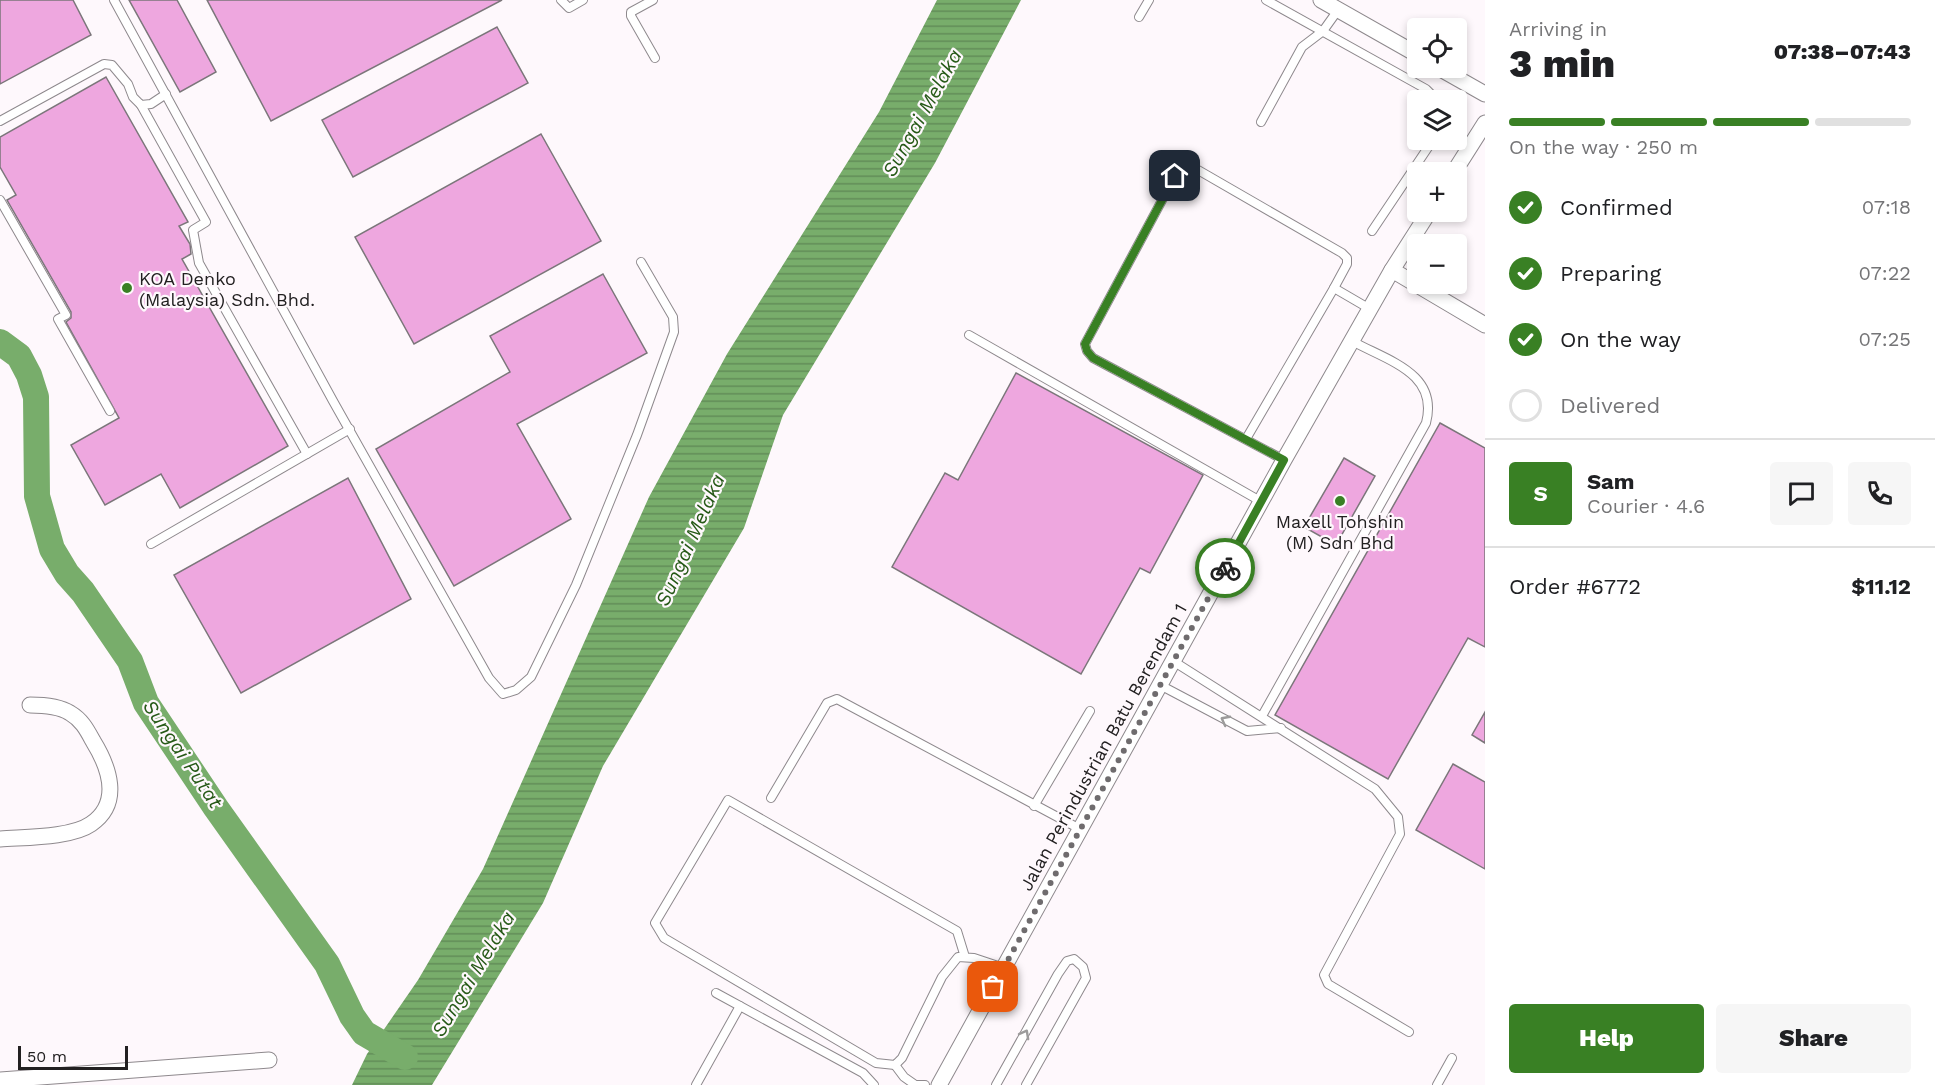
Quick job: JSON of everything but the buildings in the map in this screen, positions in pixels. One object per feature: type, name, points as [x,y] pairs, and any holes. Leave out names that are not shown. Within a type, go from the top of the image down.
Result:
[{"type":"street","points":[[1328,3],[1407,49]]},
{"type":"street","points":[[1457,78],[1485,94]]},
{"type":"street","points":[[1460,162],[1485,123]]},
{"type":"street","name":"Jalan Perindustrian Batu Berendam 1","points":[[939,1085],[1284,460],[1392,270],[1423,222]]},
{"type":"street","points":[[1392,270],[1485,325]]},
{"type":"street","points":[[0,839],[49,835],[89,826],[99,818],[109,798],[110,786],[103,758],[82,721],[69,712],[42,705],[30,705]]},
{"type":"street","points":[[0,1080],[268,1060]]},
{"type":"lane","points":[[114,0],[489,678],[503,694],[516,690],[531,677],[576,585],[645,416],[674,332],[673,317],[641,262]]},
{"type":"lane","points":[[561,0],[569,8],[583,0]]},
{"type":"lane","points":[[653,0],[631,12],[631,16],[655,58]]},
{"type":"lane","points":[[1139,17],[1149,0]]},
{"type":"lane","points":[[1266,0],[1427,90]]},
{"type":"lane","points":[[1261,122],[1302,47],[1323,31],[1328,3]]},
{"type":"lane","points":[[0,121],[104,64],[112,65],[128,84],[133,97],[141,105],[206,222],[193,230],[198,263],[307,454]]},
{"type":"lane","points":[[141,105],[151,104],[166,94]]},
{"type":"lane","points":[[1372,231],[1426,150]]},
{"type":"lane","points":[[1246,439],[1334,288],[1347,264],[1347,258],[1342,253],[1190,167],[1181,170],[1175,176],[1085,344],[1087,351],[1093,358],[1284,460]]},
{"type":"lane","points":[[0,200],[66,315],[58,319],[110,411]]},
{"type":"lane","points":[[1334,288],[1370,309]]},
{"type":"lane","points":[[969,335],[1262,502]]},
{"type":"lane","points":[[1262,716],[1426,423],[1429,412],[1426,389],[1418,378],[1352,341]]},
{"type":"lane","points":[[151,544],[350,429]]},
{"type":"lane","points":[[1173,661],[1375,789],[1398,817],[1400,834],[1324,975],[1328,984],[1409,1032]]},
{"type":"lane","points":[[1160,686],[1247,731],[1281,728]]},
{"type":"lane","points":[[771,798],[827,703],[837,699],[1080,829]]},
{"type":"lane","points":[[1034,806],[1090,711]]},
{"type":"lane","points":[[925,1085],[915,1084],[904,1077],[894,1065],[876,1063],[658,932],[655,923],[724,802],[733,801],[957,931],[965,957]]},
{"type":"lane","points":[[894,1065],[902,1058],[942,977],[958,957],[1004,968]]},
{"type":"lane","points":[[996,1085],[1058,974],[1067,961],[1074,959],[1083,968],[1086,978],[1026,1085]]},
{"type":"lane","points":[[716,993],[863,1073],[874,1085]]},
{"type":"lane","points":[[696,1085],[740,1006]]},
{"type":"lane","points":[[1437,1085],[1452,1058]]},
{"type":"water","name":"Sungai Melaka","points":[[937,0],[1021,0],[935,163],[783,415],[744,528],[603,766],[543,903],[432,1085],[352,1085],[367,1054],[418,980],[483,869],[649,497],[727,354],[879,112]]},
{"type":"waterway","name":"Sungai Putat","points":[[0,342],[19,356],[29,375],[36,397],[37,496],[52,549],[67,574],[83,592],[130,661],[146,703],[216,808],[327,964],[352,1016],[364,1033],[405,1057]]},
{"type":"way so far","points":[[993,987],[1225,568]]},
{"type":"place","name":"KOA Denko (Malaysia) Sdn. Bhd.","points":[[127,288]]},
{"type":"place","name":"Maxell Tohshin (M) Sdn Bhd","points":[[1340,501]]},
{"type":"route","points":[[1175,176],[1085,344],[1093,358],[1284,460],[1225,568]]}]
